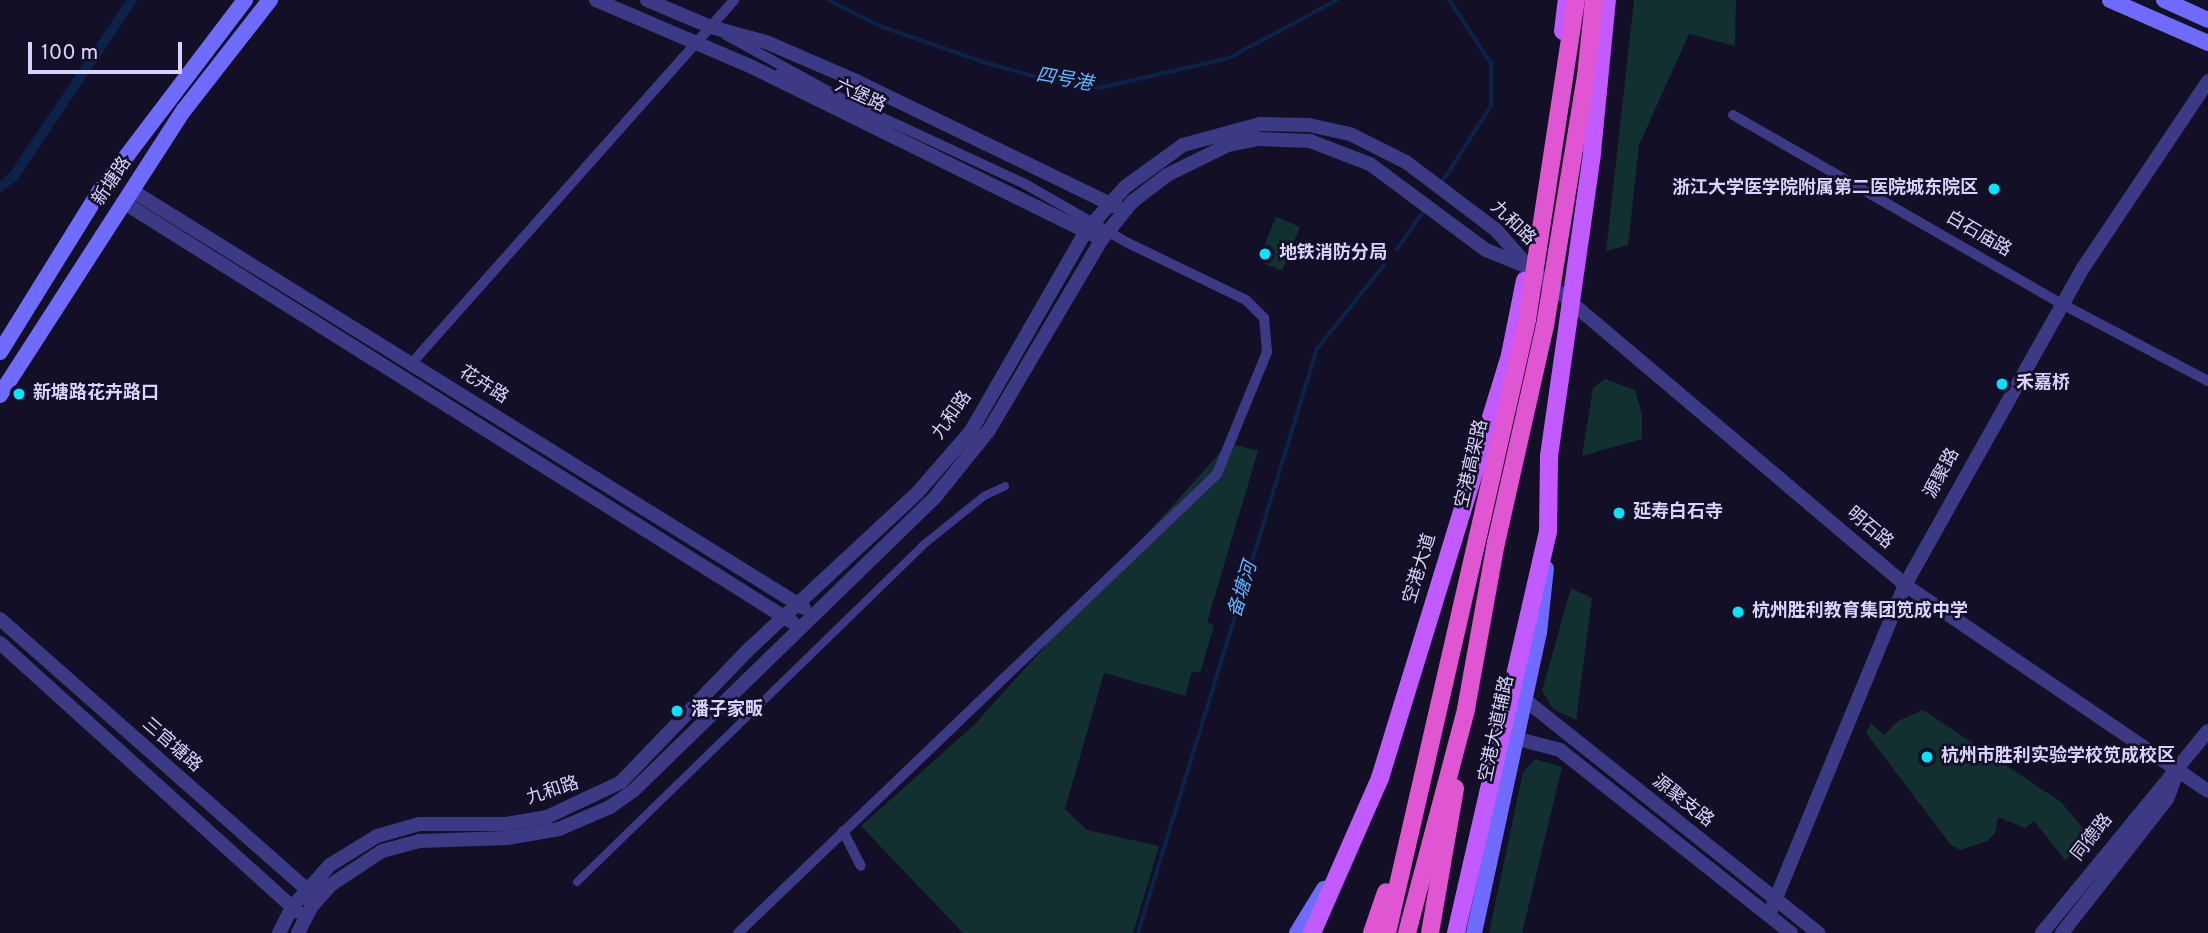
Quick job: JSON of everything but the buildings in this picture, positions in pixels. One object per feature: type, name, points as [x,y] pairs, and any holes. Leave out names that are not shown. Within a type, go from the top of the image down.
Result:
[{"type":"highway","name":"空港高架路","points":[[1387,933],[1527,320],[1576,0]]},
{"type":"highway","points":[[1430,933],[1446,858],[1466,709],[1496,543],[1545,326],[1586,76],[1594,0]]},
{"type":"highway","points":[[1407,933],[1466,709]]},
{"type":"highway","points":[[1372,933],[1419,800]]},
{"type":"main road","name":"新塘路","points":[[0,352],[100,191],[170,93],[245,0]]},
{"type":"main road","name":"新塘路","points":[[0,395],[184,110],[270,0]]},
{"type":"main road","name":"空港大道","points":[[1312,933],[1361,827],[1380,778],[1507,368],[1528,266],[1567,0]]},
{"type":"main road","points":[[1456,933],[1548,531],[1549,456],[1572,303],[1607,0]]},
{"type":"main road","points":[[2110,0],[2208,43]]},
{"type":"main road","points":[[2164,0],[2208,20]]},
{"type":"main road","name":"空港大道辅路","points":[[1474,933],[1539,633],[1548,531]]},
{"type":"main road","points":[[1297,933],[1361,827]]},
{"type":"street","name":"六堡路","points":[[596,0],[752,67],[1102,239]]},
{"type":"street","name":"六堡路","points":[[647,0],[710,27],[766,42],[856,81],[1125,211]]},
{"type":"street","points":[[411,364],[734,0]]},
{"type":"street","points":[[710,27],[848,102],[1025,184],[1128,243],[1246,300],[1264,318],[1269,336],[1262,374],[1217,474],[738,933]]},
{"type":"street","points":[[752,67],[848,102]]},
{"type":"street","name":"源聚路","points":[[1769,915],[1905,585],[2062,304],[2208,81]]},
{"type":"street","name":"白石庙路","points":[[1733,115],[2062,304],[2208,381]]},
{"type":"street","name":"九和路","points":[[279,933],[292,907],[306,889],[351,850],[398,828],[438,823],[506,824],[547,817],[607,792],[785,617],[918,492],[971,431],[1086,231],[1143,171],[1183,145],[1260,124],[1310,125],[1350,134],[1392,153],[1427,178],[1496,230],[1528,266]]},
{"type":"street","name":"九和路","points":[[299,933],[304,918],[318,900],[365,859],[402,844],[529,836],[559,829],[610,807],[634,790],[936,496],[989,430],[1102,239],[1148,188],[1191,162],[1228,145],[1260,139],[1288,138],[1331,148],[1370,164],[1486,250],[1528,266]]},
{"type":"street","name":"花卉路","points":[[127,196],[411,364],[814,614]]},
{"type":"street","name":"花卉路","points":[[127,196],[801,628]]},
{"type":"street","name":"明石路","points":[[1528,266],[1905,585],[2208,791]]},
{"type":"street","points":[[577,882],[922,546],[984,496],[1006,486]]},
{"type":"street","name":"三官塘路","points":[[0,619],[318,900]]},
{"type":"street","name":"三官塘路","points":[[0,643],[304,918]]},
{"type":"street","name":"源聚支路","points":[[1524,699],[1818,933]]},
{"type":"street","name":"同德路","points":[[2042,933],[2160,784],[2178,770],[2208,731]]},
{"type":"street","name":"源聚支路","points":[[1515,738],[1560,750],[1791,933]]},
{"type":"street","name":"同德路","points":[[2062,933],[2167,799],[2178,770]]},
{"type":"street","points":[[843,831],[861,866]]},
{"type":"green space","points":[[1634,0],[1736,0],[1735,46],[1689,34],[1639,145],[1628,245],[1606,251]]},
{"type":"green space","points":[[1276,217],[1300,227],[1282,271],[1258,261]]},
{"type":"green space","points":[[1605,379],[1635,390],[1642,414],[1642,439],[1582,456],[1593,388]]},
{"type":"green space","points":[[1229,443],[1258,451],[1207,622],[1214,625],[1200,673],[1192,671],[1185,696],[1104,673],[1065,809],[1087,830],[1159,846],[1133,933],[963,933],[861,826],[974,725]]},
{"type":"green space","points":[[1571,588],[1592,598],[1576,720],[1553,709],[1542,691]]},
{"type":"green space","points":[[1923,710],[2061,802],[2092,839],[2065,860],[2034,821],[2025,828],[1998,817],[1995,833],[1987,841],[1960,850],[1951,845],[1866,733],[1871,723],[1884,735],[1898,721]]},
{"type":"green space","points":[[1535,759],[1562,767],[1522,933],[1489,933],[1523,772]]},
{"type":"waterway","points":[[0,187],[13,177],[132,0]]},
{"type":"waterway","name":"四号港","points":[[829,0],[880,26],[981,61],[1046,80],[1099,88],[1229,58],[1337,0]]},
{"type":"waterway","name":"备塘河","points":[[1441,184],[1491,106],[1491,64],[1449,0]]},
{"type":"waterway","name":"备塘河","points":[[1397,249],[1424,211]]},
{"type":"waterway","name":"备塘河","points":[[1138,933],[1317,349],[1384,265]]},
{"type":"place","name":"浙江大学医学院附属第二医院城东院区","points":[[1994,189]]},
{"type":"place","name":"地铁消防分局","points":[[1265,254]]},
{"type":"place","name":"禾嘉桥","points":[[2002,384]]},
{"type":"place","name":"新塘路花卉路口","points":[[19,394]]},
{"type":"place","name":"延寿白石寺","points":[[1619,513]]},
{"type":"place","name":"杭州胜利教育集团笕成中学","points":[[1738,612]]},
{"type":"place","name":"潘子家畈","points":[[677,711]]},
{"type":"place","name":"杭州市胜利实验学校笕成校区","points":[[1927,757]]}]
